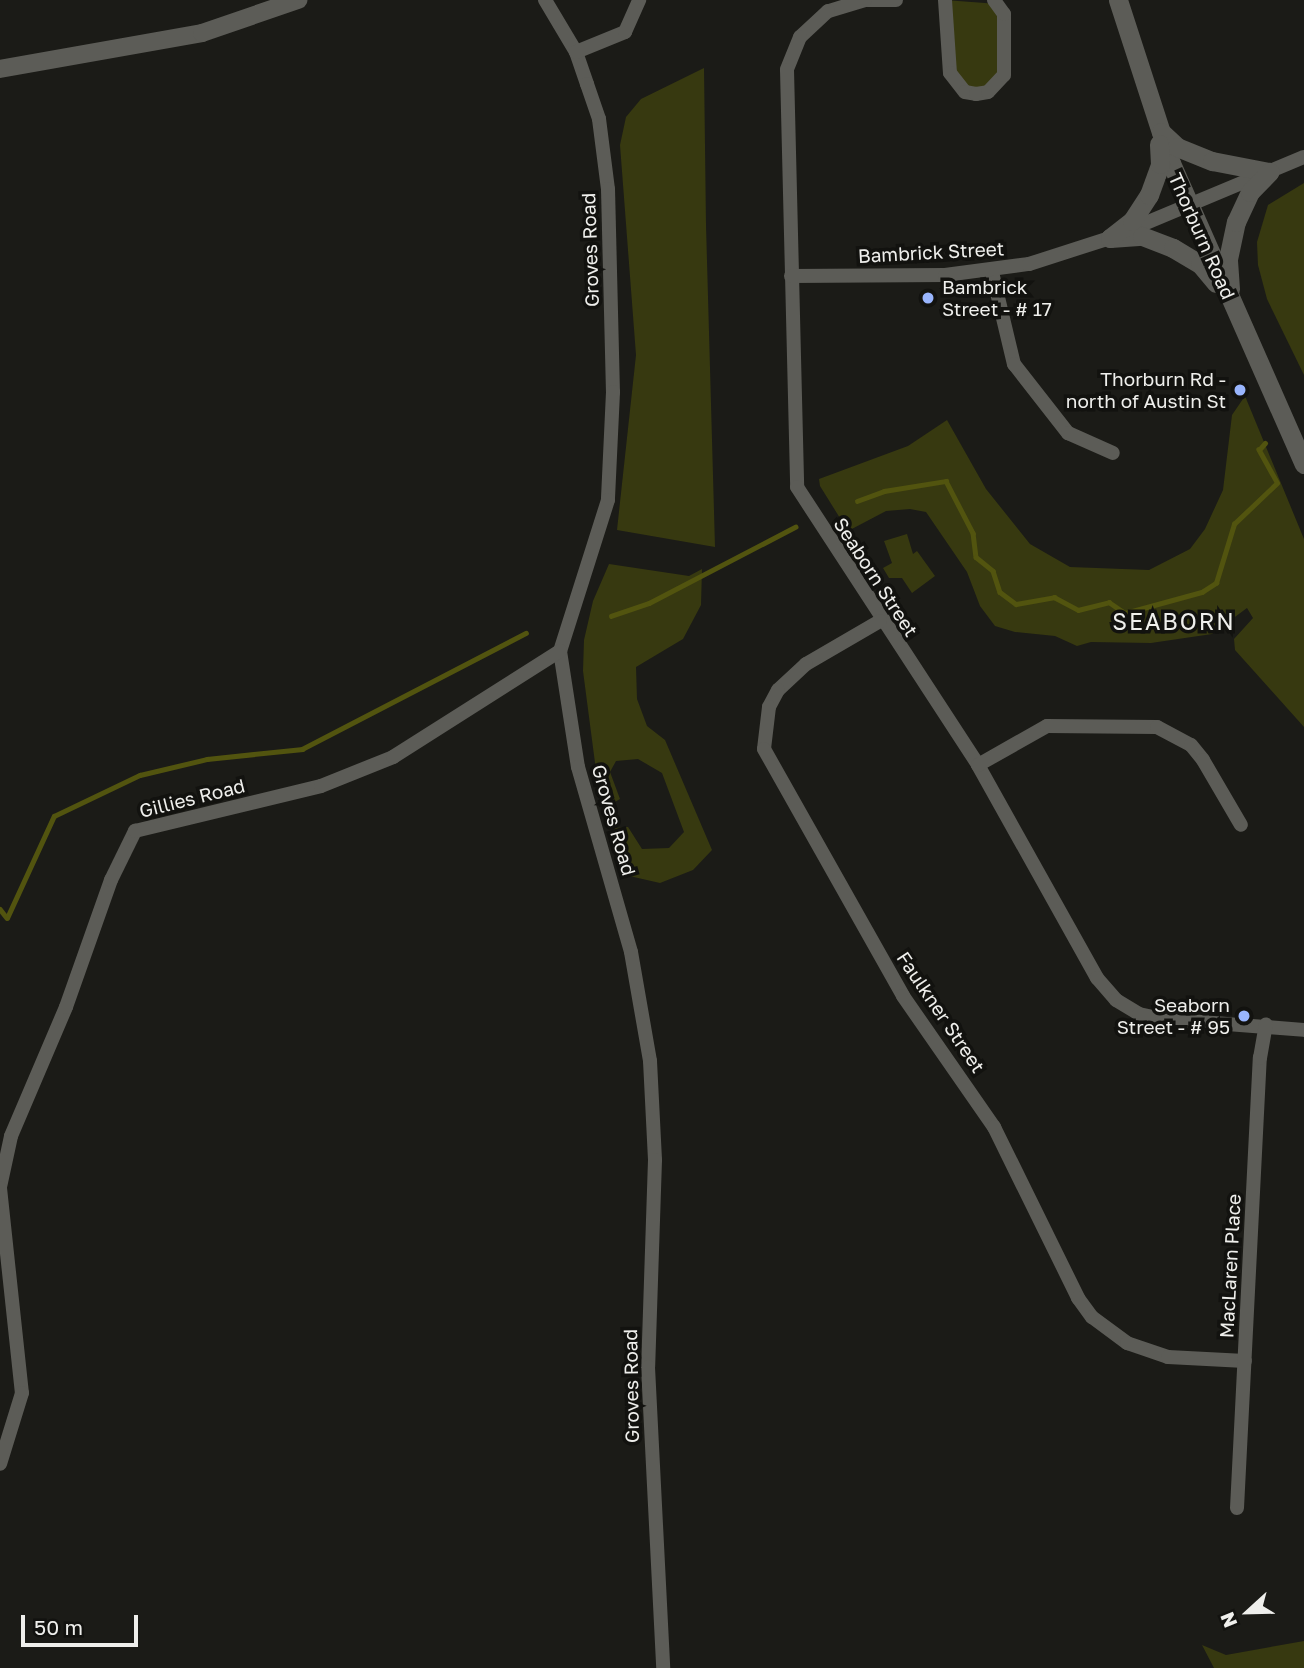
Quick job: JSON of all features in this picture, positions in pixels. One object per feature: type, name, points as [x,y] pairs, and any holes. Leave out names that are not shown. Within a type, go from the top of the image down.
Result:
[{"type":"main road","name":"Thorburn Road","points":[[1118,0],[1159,129],[1189,206],[1304,464]]},
{"type":"main road","points":[[1159,129],[1177,147],[1203,158],[1269,172]]},
{"type":"main road","points":[[1110,238],[1132,221],[1149,195],[1160,164],[1159,129]]},
{"type":"main road","points":[[1230,300],[1228,259],[1236,222],[1250,192],[1269,172]]},
{"type":"main road","points":[[1110,238],[1142,236],[1173,248],[1200,264],[1230,300]]},
{"type":"street","points":[[0,69],[202,33],[298,0]]},
{"type":"street","name":"Groves Road","points":[[545,0],[576,52],[598,119],[608,189],[612,436],[604,523],[560,651],[578,767],[631,952],[650,1061],[655,1147],[648,1367],[663,1590],[663,1668]]},
{"type":"street","points":[[576,52],[625,32],[639,0]]},
{"type":"street","name":"Seaborn Street","points":[[896,0],[865,0],[828,11],[811,23],[791,53],[787,70],[797,487],[880,621],[978,765],[1097,978],[1116,1000],[1139,1014],[1162,1019],[1304,1030]]},
{"type":"street","points":[[945,0],[950,73],[965,92],[976,94],[988,92],[1004,75],[1004,14],[994,0]]},
{"type":"street","name":"Bambrick Street","points":[[791,276],[992,272],[1110,238],[1304,157]]},
{"type":"street","points":[[992,272],[1014,364],[1068,433],[1113,453]]},
{"type":"street","name":"Faulkner Street","points":[[880,621],[806,663],[778,690],[764,729],[764,749],[903,996],[994,1127],[1077,1298],[1092,1317],[1127,1343],[1168,1357],[1245,1361]]},
{"type":"street","name":"Gillies Road","points":[[0,1464],[22,1393],[0,1187],[11,1136],[66,1007],[111,880],[135,831],[321,786],[393,757],[560,651]]},
{"type":"street","points":[[978,765],[1047,726],[1157,727],[1191,745],[1203,760],[1241,825]]},
{"type":"street","name":"MacLaren Place","points":[[1237,1508],[1259,1058],[1266,1025]]},
{"type":"shaded area","points":[[945,0],[998,4],[1004,75],[988,92],[955,82]]},
{"type":"shaded area","points":[[704,68],[715,547],[617,530],[636,355],[620,145],[626,117],[641,99]]},
{"type":"shaded area","points":[[1304,183],[1304,375],[1267,299],[1258,265],[1257,242],[1268,205]]},
{"type":"shaded area","points":[[1245,396],[1304,539],[1304,727],[1235,650],[1234,639],[1253,618],[1247,608],[1212,634],[1151,643],[1091,642],[1077,646],[1055,636],[1015,632],[995,626],[980,606],[967,572],[926,512],[910,509],[886,511],[848,531],[820,486],[819,479],[908,446],[947,420],[986,489],[1030,544],[1070,567],[1149,570],[1190,549],[1205,529],[1223,490],[1232,415]]},
{"type":"shaded area","points":[[907,534],[913,554],[917,551],[935,576],[912,593],[902,578],[889,578],[883,568],[892,563],[884,541]]},
{"type":"shaded area","points":[[609,564],[689,576],[702,569],[701,605],[683,639],[636,667],[637,699],[647,726],[665,740],[712,850],[693,870],[660,883],[625,875],[614,828],[628,827],[642,849],[669,848],[684,832],[662,773],[638,759],[616,761],[610,772],[620,799],[608,806],[597,778],[583,671],[584,640],[593,601]]},
{"type":"shaded area","points":[[1304,1641],[1304,1668],[1214,1668],[1202,1645],[1226,1655]]},
{"type":"waterway","points":[[857,501],[884,491],[946,481],[973,533],[976,557],[993,571],[1000,592],[1016,604],[1054,597],[1078,610],[1109,602],[1125,613],[1202,592],[1216,583],[1234,524],[1277,483],[1259,450],[1265,443]]},
{"type":"waterway","points":[[611,616],[649,603],[795,527]]},
{"type":"waterway","points":[[0,909],[7,918],[54,816],[140,775],[207,759],[302,749],[526,633]]},
{"type":"place","name":"Bambrick Street - # 17","points":[[928,298]]},
{"type":"place","name":"Thorburn Rd - north of Austin St","points":[[1240,390]]},
{"type":"place","name":"Seaborn Street - # 95","points":[[1244,1016]]},
{"type":"district","name":"SEABORN","points":[[1174,621]]}]
